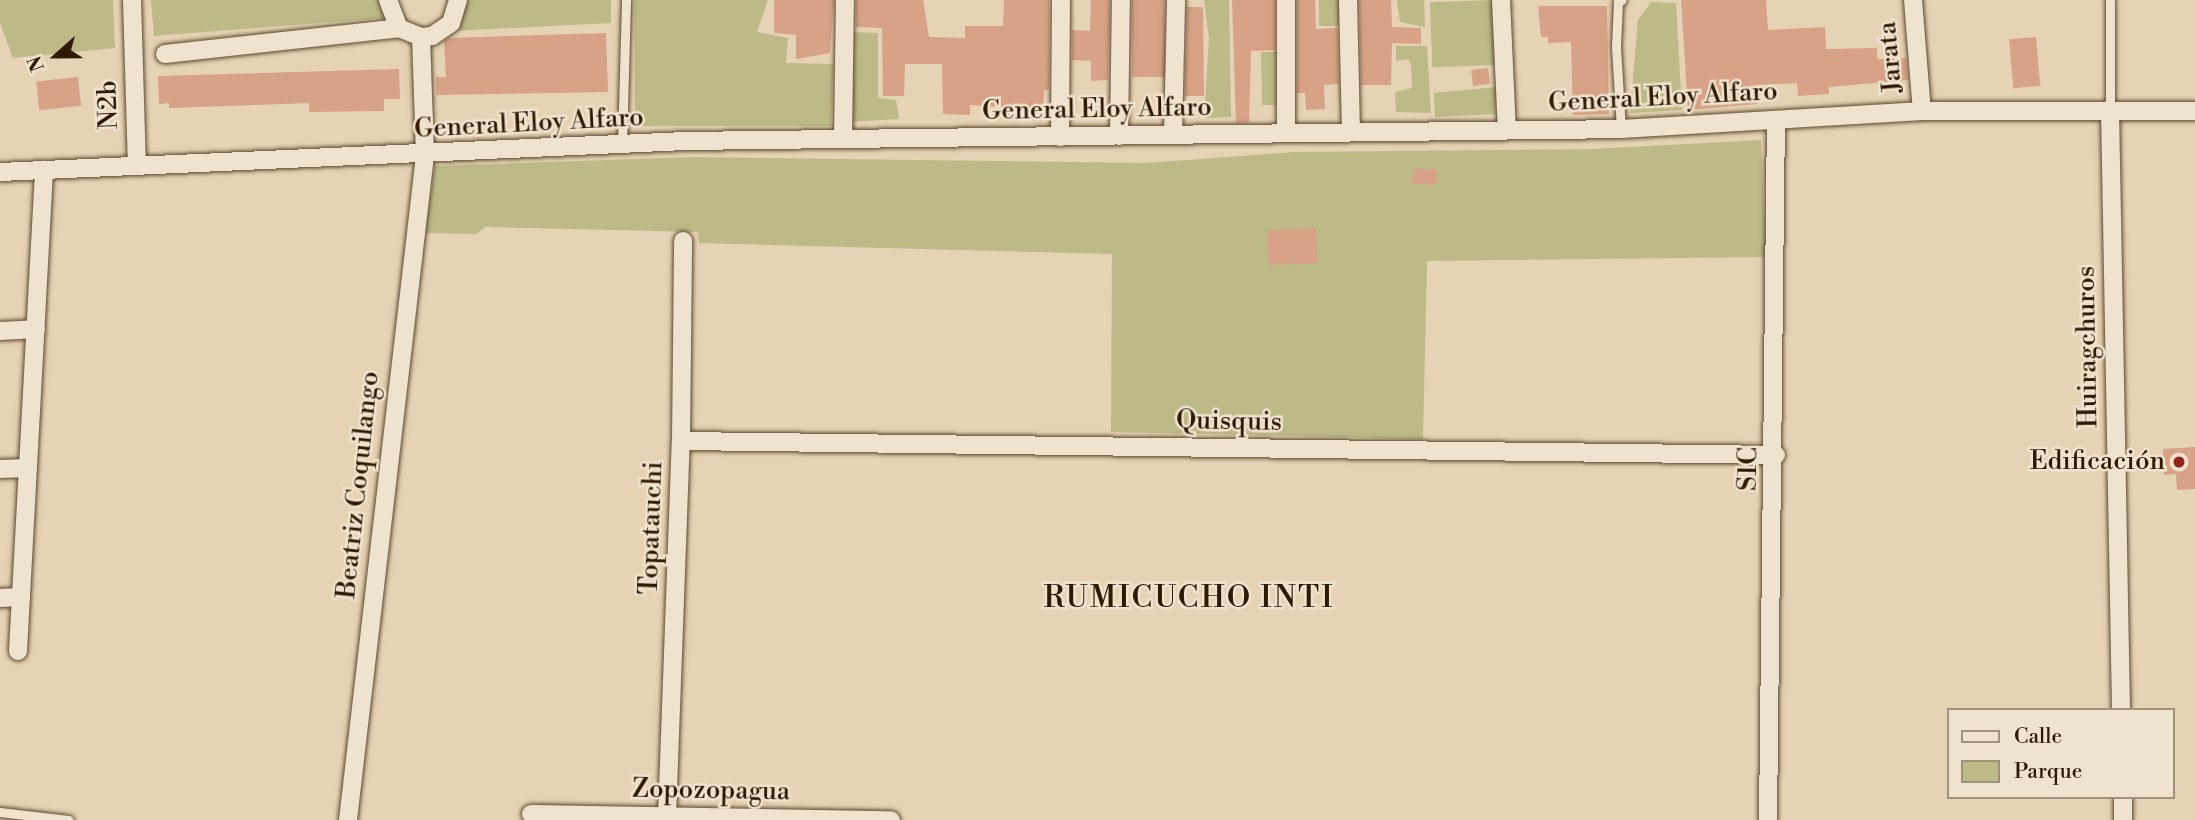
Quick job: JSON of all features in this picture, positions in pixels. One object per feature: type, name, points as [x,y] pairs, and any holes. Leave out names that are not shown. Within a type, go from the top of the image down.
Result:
[{"type":"street","name":"N2b","points":[[132,0],[137,166]]},
{"type":"street","points":[[388,0],[399,28]]},
{"type":"street","points":[[165,54],[399,28],[421,37],[432,36],[451,23],[458,0]]},
{"type":"street","points":[[843,139],[845,0]]},
{"type":"street","points":[[1060,137],[1061,0]]},
{"type":"street","points":[[1119,136],[1121,0]]},
{"type":"street","points":[[1173,135],[1176,0]]},
{"type":"street","points":[[1286,0],[1286,133]]},
{"type":"street","points":[[1348,0],[1351,132]]},
{"type":"street","points":[[1501,0],[1507,130]]},
{"type":"street","name":"Jarata","points":[[1913,0],[1922,111]]},
{"type":"street","name":"Beatriz Coquilango","points":[[348,820],[425,156],[421,37]]},
{"type":"street","name":"Huiragchuros","points":[[2110,109],[2121,708]]},
{"type":"street","name":"General Eloy Alfaro","points":[[0,172],[425,156],[622,145],[843,139],[1621,129],[1922,111],[2195,111]]},
{"type":"street","name":"S1C","points":[[1768,820],[1776,455],[1776,120]]},
{"type":"street","points":[[18,651],[44,170]]},
{"type":"street","name":"Topatauchi","points":[[667,817],[681,441],[682,241]]},
{"type":"street","points":[[0,331],[36,329]]},
{"type":"street","name":"Quisquis","points":[[681,441],[1776,455]]},
{"type":"street","points":[[0,469],[28,468]]},
{"type":"street","points":[[0,598],[21,597]]},
{"type":"street","points":[[2123,799],[2123,820]]},
{"type":"street","name":"Zopozopagua","points":[[531,814],[891,820]]},
{"type":"lane","points":[[622,145],[626,0]]},
{"type":"lane","points":[[2109,0],[2110,109]]},
{"type":"lane","points":[[1619,1],[1621,129]]},
{"type":"lane","points":[[0,812],[69,820]]},
{"type":"green space","points":[[0,0],[113,0],[115,48],[13,58],[0,23]]},
{"type":"green space","points":[[151,0],[381,0],[384,18],[154,36]]},
{"type":"green space","points":[[465,0],[611,0],[611,23],[453,31],[464,16]]},
{"type":"green space","points":[[634,0],[768,0],[757,32],[788,38],[786,63],[833,64],[831,126],[635,126]]},
{"type":"green space","points":[[1204,0],[1229,0],[1231,117],[1204,118],[1209,38]]},
{"type":"green space","points":[[1319,0],[1340,0],[1340,26],[1319,26]]},
{"type":"green space","points":[[1397,0],[1424,0],[1425,27],[1400,22]]},
{"type":"green space","points":[[1493,0],[1495,65],[1432,67],[1430,2]]},
{"type":"green space","points":[[1651,2],[1676,3],[1682,110],[1630,113],[1638,20]]},
{"type":"green space","points":[[851,32],[878,33],[878,98],[896,100],[899,119],[849,122]]},
{"type":"green space","points":[[1396,46],[1427,46],[1431,113],[1396,112],[1395,92],[1412,88],[1411,64],[1408,59],[1396,61]]},
{"type":"green space","points":[[1261,52],[1282,52],[1279,105],[1262,105]]},
{"type":"green space","points":[[1497,87],[1495,114],[1435,117],[1434,93]]},
{"type":"green space","points":[[1761,140],[1766,257],[1427,261],[1423,439],[1111,432],[1112,254],[699,243],[698,232],[485,227],[476,234],[425,233],[435,166],[694,157],[1146,163],[1295,152],[1593,149]]},
{"type":"building","points":[[774,0],[834,0],[830,53],[796,59],[796,35],[774,33]]},
{"type":"building","points":[[856,0],[923,0],[929,37],[965,38],[965,26],[1003,26],[1004,0],[1049,0],[1049,90],[1044,90],[1043,113],[1019,112],[1019,121],[1004,120],[1004,107],[970,105],[970,115],[943,114],[942,64],[905,64],[904,96],[883,96],[882,28],[856,27]]},
{"type":"building","points":[[1091,0],[1110,0],[1108,80],[1091,81],[1091,61],[1072,60],[1072,30],[1090,31]]},
{"type":"building","points":[[1132,0],[1165,0],[1165,77],[1132,77]]},
{"type":"building","points":[[1232,0],[1275,0],[1275,50],[1251,51],[1249,122],[1236,123]]},
{"type":"building","points":[[1297,0],[1315,0],[1316,29],[1337,28],[1339,84],[1324,85],[1325,109],[1306,110],[1305,93],[1297,93]]},
{"type":"building","points":[[1359,0],[1391,0],[1392,27],[1421,28],[1421,44],[1392,43],[1391,85],[1361,85]]},
{"type":"building","points":[[1681,0],[1766,0],[1768,30],[1825,27],[1826,49],[1877,48],[1877,59],[1906,58],[1908,80],[1829,87],[1829,94],[1798,96],[1797,83],[1756,85],[1757,104],[1688,110]]},
{"type":"building","points":[[1538,6],[1607,6],[1609,114],[1573,115],[1571,42],[1548,43],[1548,37],[1541,37]]},
{"type":"building","points":[[1187,7],[1203,7],[1204,96],[1185,96]]},
{"type":"building","points":[[606,33],[608,92],[436,95],[436,77],[446,77],[444,41],[449,38]]},
{"type":"building","points":[[2036,37],[2040,86],[2013,88],[2009,39]]},
{"type":"building","points":[[1488,68],[1490,84],[1473,86],[1471,70]]},
{"type":"building","points":[[399,69],[400,99],[384,99],[384,111],[309,112],[309,103],[169,108],[169,103],[159,104],[158,76]]},
{"type":"building","points":[[78,77],[81,106],[39,110],[36,81]]},
{"type":"building","points":[[1413,169],[1437,170],[1436,185],[1412,184]]},
{"type":"building","points":[[1316,228],[1318,263],[1269,266],[1267,231]]},
{"type":"building","name":"Edificación","points":[[2195,447],[2195,489],[2177,490],[2176,474],[2164,475],[2163,449]]},
{"type":"place","name":"Edificación","points":[[2179,462]]},
{"type":"district","name":"RUMICUCHO INTI","points":[[1189,598]]}]
